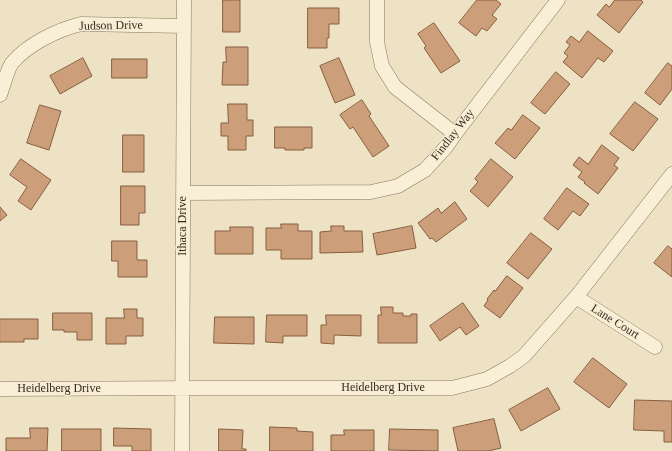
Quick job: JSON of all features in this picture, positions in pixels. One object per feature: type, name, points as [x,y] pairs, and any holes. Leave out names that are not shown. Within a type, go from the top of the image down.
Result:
[{"type":"street","name":"Ithaca Drive","points":[[182,451],[184,0]]},
{"type":"street","points":[[377,0],[377,42],[382,66],[395,87],[454,134]]},
{"type":"street","name":"Findlay Way","points":[[183,194],[371,192],[398,186],[425,170],[446,147],[454,134],[558,0]]},
{"type":"street","name":"Judson Drive","points":[[0,95],[11,64],[36,42],[65,28],[81,24],[184,26]]},
{"type":"street","name":"Heidelberg Drive","points":[[0,389],[452,388],[487,379],[524,356],[576,297],[672,174]]},
{"type":"street","name":"Lane Court","points":[[576,297],[655,347]]},
{"type":"building","points":[[223,0],[240,0],[240,32],[223,32]]},
{"type":"building","points":[[477,0],[496,0],[501,4],[492,15],[497,19],[487,31],[482,28],[476,36],[459,23]]},
{"type":"building","points":[[615,0],[641,0],[643,2],[619,33],[597,15],[606,4],[609,7]]},
{"type":"building","points":[[308,8],[339,8],[339,24],[329,24],[327,48],[308,48]]},
{"type":"building","points":[[434,23],[460,61],[441,73],[424,48],[426,46],[418,34]]},
{"type":"building","points":[[588,31],[613,51],[604,62],[598,58],[582,78],[563,62],[568,56],[564,53],[570,45],[566,42],[571,36],[579,42]]},
{"type":"building","points":[[226,47],[248,47],[248,85],[222,85],[223,62],[226,62]]},
{"type":"building","points":[[83,58],[92,76],[60,94],[50,76]]},
{"type":"building","points":[[339,58],[355,95],[335,103],[320,66]]},
{"type":"building","points":[[112,59],[147,59],[147,78],[112,78]]},
{"type":"building","points":[[668,63],[672,66],[672,89],[660,105],[645,93]]},
{"type":"building","points":[[556,72],[570,84],[545,114],[531,103]]},
{"type":"building","points":[[362,100],[371,114],[369,116],[389,146],[373,157],[353,127],[350,129],[340,115]]},
{"type":"building","points":[[635,102],[658,119],[633,151],[610,134]]},
{"type":"building","points":[[228,104],[247,104],[247,120],[253,120],[253,136],[246,136],[246,150],[228,150],[228,136],[221,136],[221,123],[228,123]]},
{"type":"building","points":[[40,105],[61,111],[49,150],[27,143]]},
{"type":"building","points":[[523,115],[540,128],[515,159],[495,143],[508,128],[511,130]]},
{"type":"building","points":[[275,127],[312,127],[312,148],[304,148],[304,150],[285,150],[285,148],[275,148]]},
{"type":"building","points":[[123,135],[144,135],[144,172],[123,172]]},
{"type":"building","points":[[602,145],[619,158],[614,165],[618,168],[598,194],[578,177],[582,172],[573,165],[579,157],[588,164]]},
{"type":"building","points":[[21,159],[51,180],[31,210],[18,201],[27,187],[10,175]]},
{"type":"building","points":[[491,159],[513,177],[488,207],[470,191],[478,182],[475,179]]},
{"type":"building","points":[[121,186],[145,186],[145,213],[139,213],[139,225],[121,225]]},
{"type":"building","points":[[567,188],[589,204],[580,216],[573,211],[558,230],[544,219]]},
{"type":"building","points":[[455,202],[467,219],[436,242],[432,238],[430,239],[418,223],[438,208],[441,213]]},
{"type":"building","points":[[0,207],[7,215],[0,221]]},
{"type":"building","points":[[281,224],[298,224],[298,231],[312,231],[312,259],[281,259],[281,250],[266,250],[266,228],[281,228]]},
{"type":"building","points":[[331,226],[344,226],[344,231],[362,231],[363,252],[320,253],[320,232],[331,231]]},
{"type":"building","points":[[412,226],[416,248],[377,255],[373,234]]},
{"type":"building","points":[[230,227],[253,227],[253,254],[215,254],[215,231],[230,231]]},
{"type":"building","points":[[531,233],[552,249],[528,279],[507,263]]},
{"type":"building","points":[[112,241],[137,241],[137,260],[147,260],[147,277],[118,277],[118,261],[112,261]]},
{"type":"building","points":[[668,246],[672,249],[672,277],[654,263]]},
{"type":"building","points":[[507,276],[523,288],[500,318],[484,306],[488,300],[487,299]]},
{"type":"building","points":[[463,303],[479,326],[466,335],[460,327],[440,341],[430,326]]},
{"type":"building","points":[[381,307],[393,307],[393,313],[403,313],[403,316],[417,314],[417,343],[378,343],[378,315],[381,315]]},
{"type":"building","points":[[124,309],[137,309],[137,318],[143,318],[143,336],[126,336],[126,344],[106,344],[106,318],[124,318]]},
{"type":"building","points":[[53,313],[92,313],[92,340],[77,340],[77,332],[53,330]]},
{"type":"building","points":[[267,315],[307,315],[307,336],[283,336],[283,343],[266,342]]},
{"type":"building","points":[[326,315],[361,315],[361,336],[334,335],[334,344],[321,343],[321,325],[326,325]]},
{"type":"building","points":[[215,317],[254,317],[254,344],[214,343]]},
{"type":"building","points":[[0,319],[38,319],[38,339],[24,339],[24,342],[0,342]]},
{"type":"building","points":[[593,358],[627,384],[609,408],[574,382]]},
{"type":"building","points":[[548,388],[560,409],[521,431],[509,410]]},
{"type":"building","points":[[635,400],[672,401],[672,442],[664,442],[664,431],[634,430]]},
{"type":"building","points":[[494,419],[501,448],[488,451],[458,451],[453,428]]},
{"type":"building","points":[[270,427],[297,428],[297,431],[313,432],[313,451],[270,451]]},
{"type":"building","points":[[30,428],[48,428],[47,451],[6,451],[6,438],[30,438]]},
{"type":"building","points":[[114,428],[151,429],[151,451],[132,451],[132,446],[114,446]]},
{"type":"building","points":[[62,429],[101,429],[101,451],[62,451]]},
{"type":"building","points":[[219,429],[243,430],[242,449],[246,449],[246,451],[219,451]]},
{"type":"building","points":[[390,429],[438,430],[438,451],[389,450]]},
{"type":"building","points":[[344,430],[374,430],[374,451],[331,451],[331,435],[344,435]]}]
